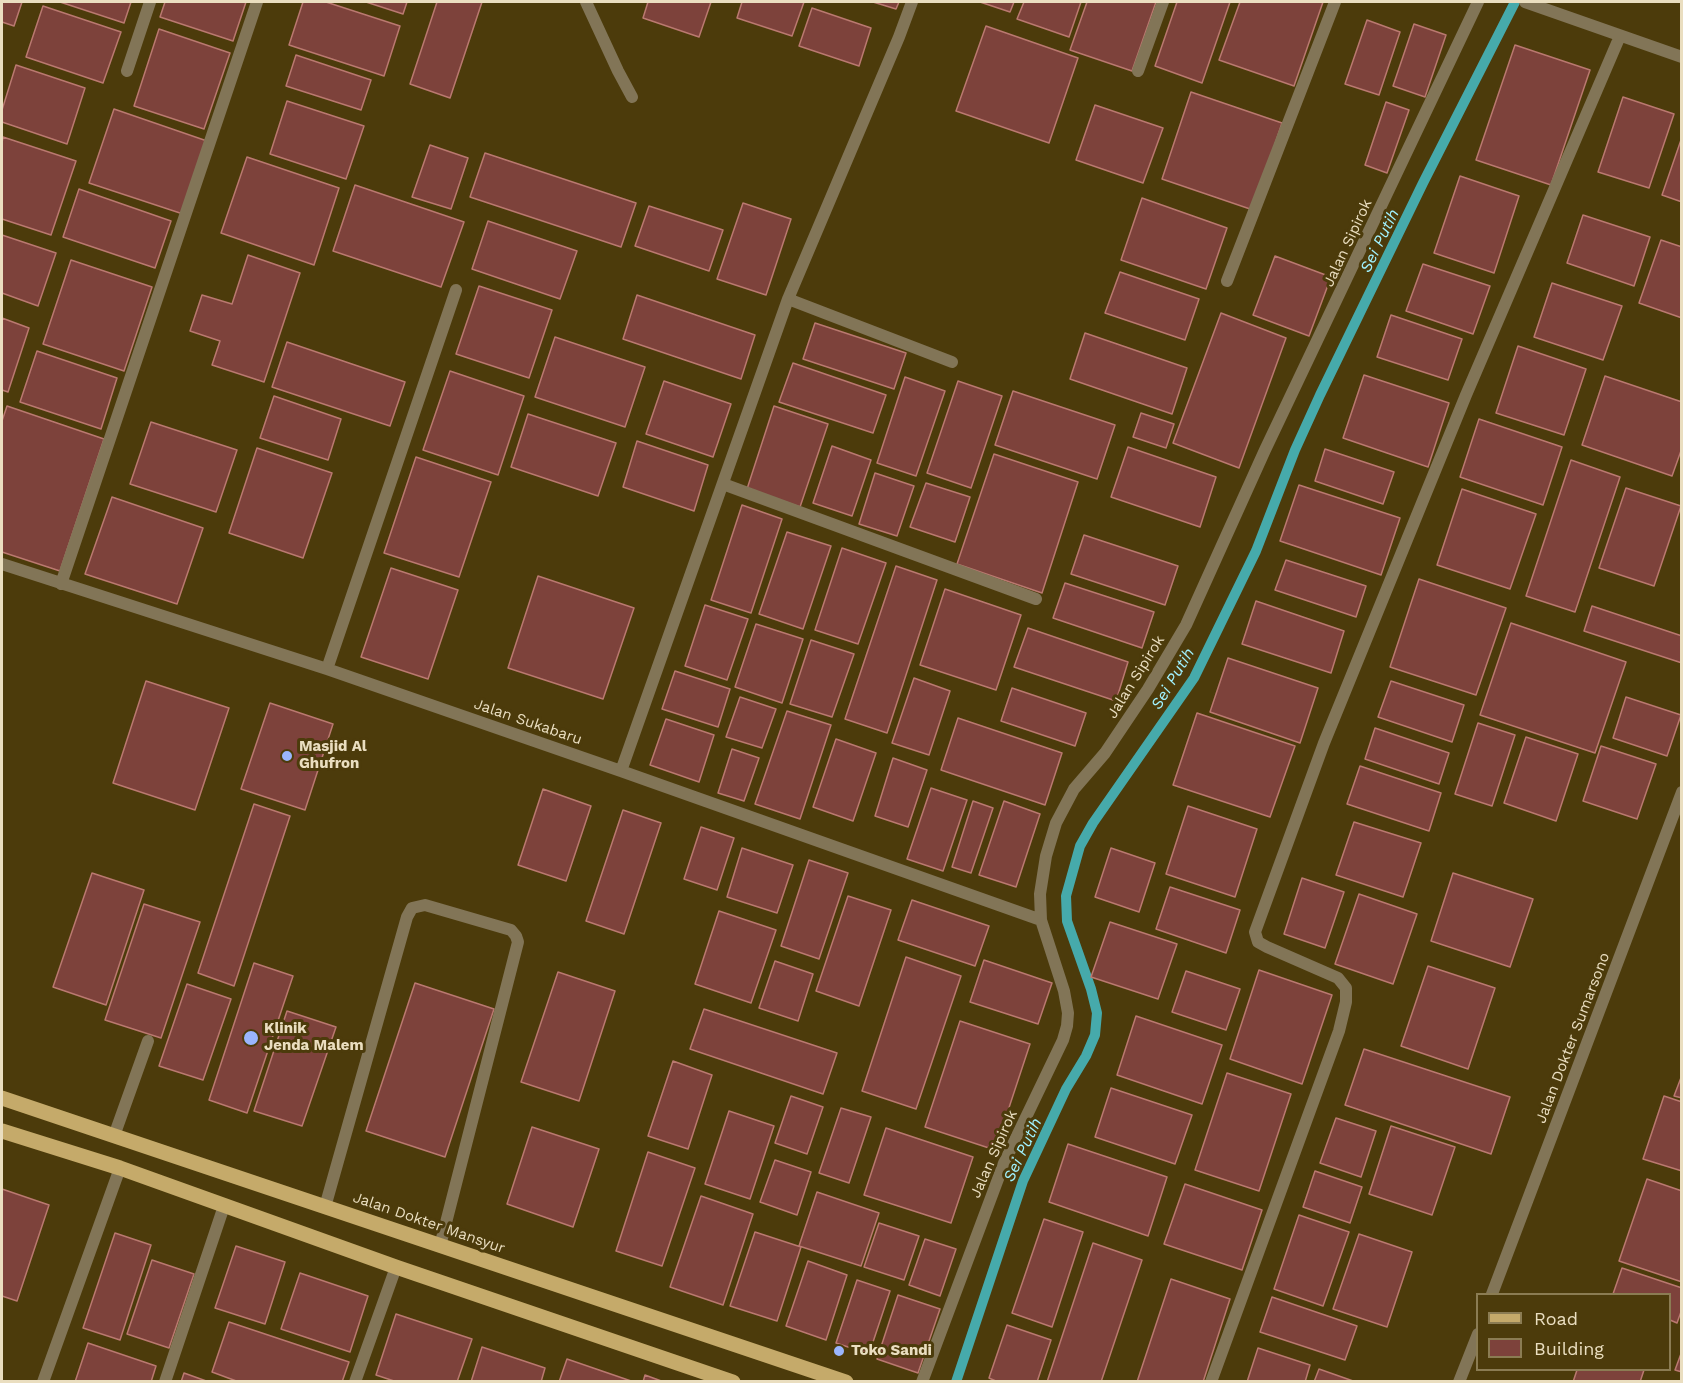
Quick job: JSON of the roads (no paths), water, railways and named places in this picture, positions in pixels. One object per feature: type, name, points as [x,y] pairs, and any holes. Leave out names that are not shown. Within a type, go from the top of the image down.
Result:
[{"type":"main road","name":"Jalan Dokter Mansyur","points":[[2,1098],[846,1382]]},
{"type":"main road","points":[[2,1131],[120,1168],[396,1267],[733,1382]]},
{"type":"street","points":[[127,71],[150,2]]},
{"type":"street","points":[[61,585],[257,2]]},
{"type":"street","points":[[586,2],[632,98]]},
{"type":"street","points":[[621,771],[788,299],[899,38],[912,2]]},
{"type":"street","points":[[1138,71],[1163,2]]},
{"type":"street","points":[[1227,281],[1335,2]]},
{"type":"street","name":"Jalan Sipirok","points":[[922,1382],[1004,1163],[1063,1040],[1067,1026],[1068,1013],[1064,991],[1041,920],[1040,894],[1046,856],[1056,824],[1074,789],[1104,753],[1148,689],[1186,626],[1265,450],[1478,2]]},
{"type":"street","points":[[1529,3],[1682,57]]},
{"type":"street","points":[[1211,1382],[1339,1031],[1346,1002],[1346,988],[1338,978],[1267,947],[1258,942],[1255,932],[1324,743],[1461,406],[1620,36]]},
{"type":"street","points":[[327,669],[456,290]]},
{"type":"street","points":[[788,299],[952,362]]},
{"type":"street","points":[[723,484],[1036,599]]},
{"type":"street","name":"Jalan Sukabaru","points":[[2,564],[61,585],[327,669],[1041,920]]},
{"type":"street","name":"Jalan Dokter Sumarsono","points":[[1492,1293],[1682,792]]},
{"type":"street","points":[[325,1207],[407,917],[412,908],[424,905],[511,930],[518,942],[440,1246]]},
{"type":"street","points":[[114,1136],[148,1041]]},
{"type":"street","points":[[44,1382],[120,1168]]},
{"type":"street","points":[[165,1382],[224,1206]]},
{"type":"street","points":[[355,1382],[396,1267]]},
{"type":"street","points":[[1460,1382],[1476,1339]]},
{"type":"waterway","name":"Sei Putih","points":[[956,1382],[1023,1181],[1066,1089],[1086,1056],[1095,1035],[1097,1013],[1067,921],[1066,896],[1080,846],[1093,823],[1194,678],[1256,551],[1295,450],[1320,395],[1423,183],[1515,2]]},
{"type":"place","name":"Masjid Al Ghufron","points":[[287,756]]},
{"type":"place","name":"Klinik Jenda Malem","points":[[251,1038]]},
{"type":"place","name":"Toko Sandi","points":[[839,1351]]}]
